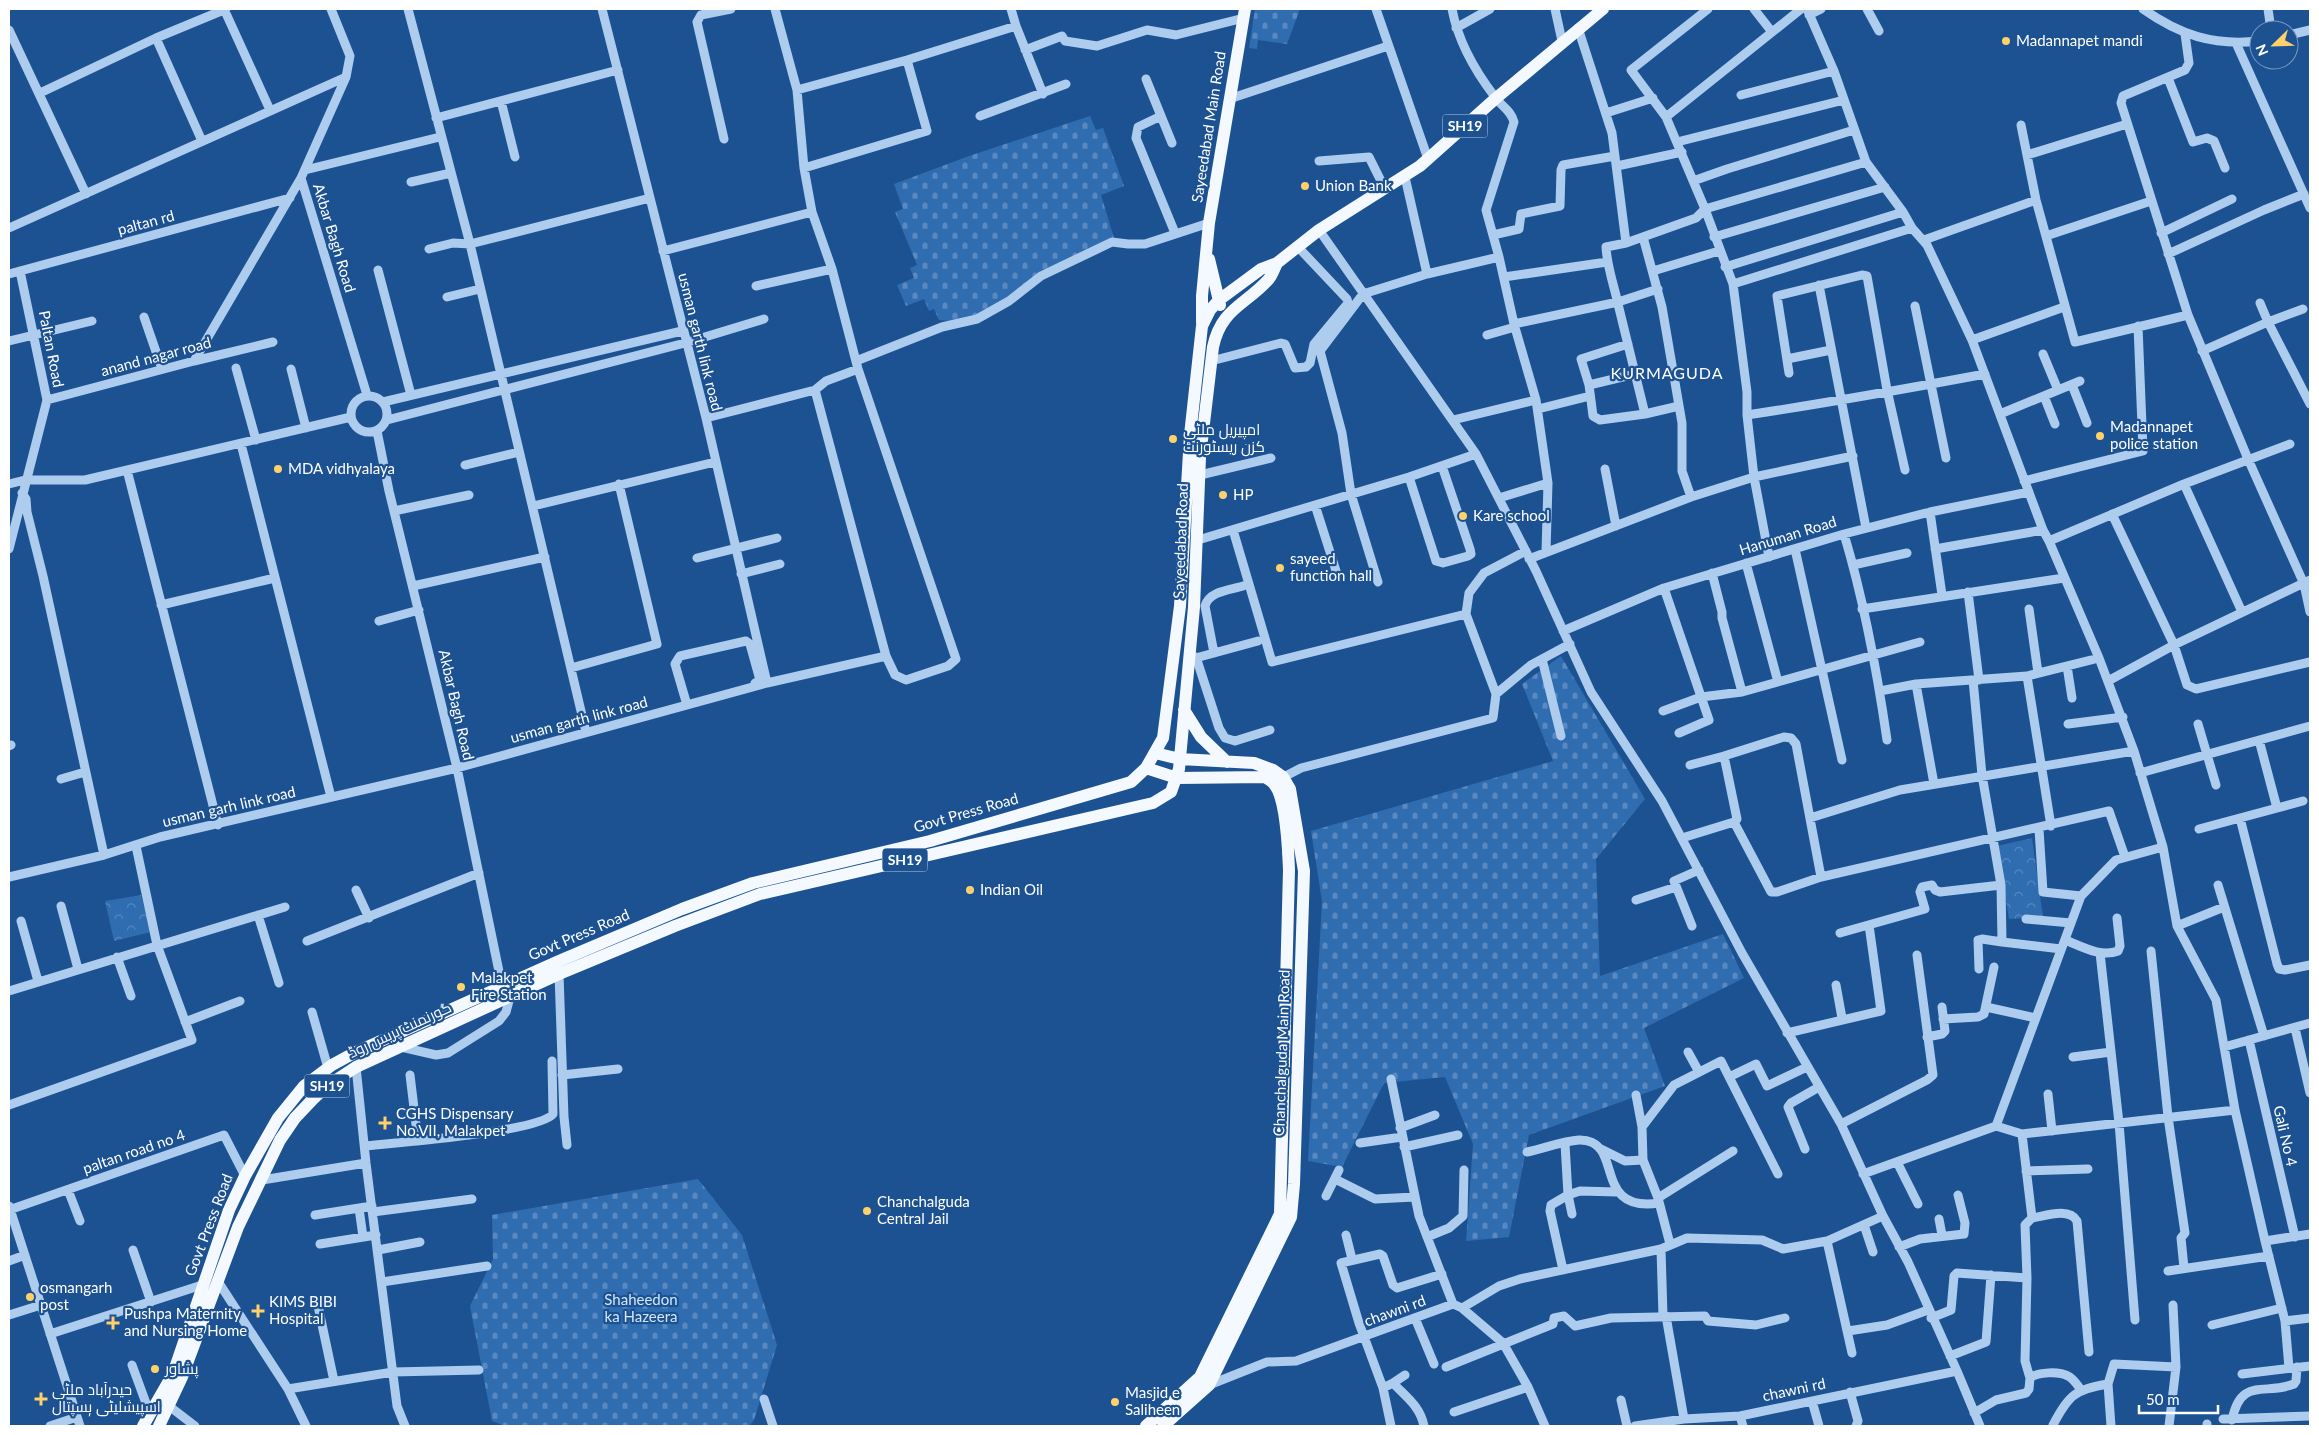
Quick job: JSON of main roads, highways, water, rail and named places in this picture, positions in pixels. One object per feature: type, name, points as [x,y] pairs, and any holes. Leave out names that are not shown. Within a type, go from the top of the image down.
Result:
[{"type":"main road","name":"SH19","points":[[1219,300],[1262,269],[1277,263],[1319,230],[1405,177],[1562,41],[1602,9]]},
{"type":"main road","name":"Sayeedabad Main Road","points":[[1202,326],[1202,296],[1209,224],[1244,14]]},
{"type":"main road","name":"Sayeedabad Main Road","points":[[1207,252],[1219,300],[1226,316]]},
{"type":"main road","name":"SH19","points":[[1226,316],[1269,279],[1277,263]]},
{"type":"main road","points":[[1202,296],[1210,310],[1226,316]]},
{"type":"main road","name":"Sayeedabad Road","points":[[1155,753],[1163,738],[1180,606],[1190,436],[1202,326],[1210,310],[1219,300]]},
{"type":"main road","name":"Sayeedabad Road","points":[[1179,769],[1184,710],[1193,658],[1204,408],[1216,332],[1226,316]]},
{"type":"main road","points":[[1202,326],[1208,321],[1212,322],[1215,324],[1216,332]]},
{"type":"main road","points":[[1184,710],[1201,737],[1228,762]]},
{"type":"main road","name":"SH19","points":[[1146,768],[1155,753]]},
{"type":"main road","points":[[1155,753],[1179,769],[1228,762],[1254,763],[1273,770],[1278,780]]},
{"type":"main road","points":[[1146,768],[1179,769],[1278,780]]},
{"type":"main road","name":"Govt Press Road","points":[[143,1426],[173,1374],[202,1285],[245,1176],[278,1118],[304,1086],[328,1068],[354,1053],[506,992],[682,909],[753,883],[930,841],[1131,782],[1146,768]]},
{"type":"main road","name":"گورنمنٹ پریس روڈ","points":[[159,1426],[182,1377],[238,1226],[280,1140],[295,1118],[327,1086],[356,1067],[401,1047],[506,992],[559,974],[675,926],[760,894],[1153,803],[1171,792],[1179,769]]},
{"type":"main road","name":"Chanchalguda Main Road","points":[[1146,1426],[1204,1381],[1280,1214],[1288,856],[1287,830],[1278,780]]},
{"type":"main road","name":"Chanchalguda Main Road","points":[[1163,1426],[1204,1381],[1292,1217],[1302,856],[1290,789],[1278,780]]},
{"type":"main road","points":[[1288,856],[1302,856]]},
{"type":"place","name":"Madannapet mandi","points":[[2006,41]]},
{"type":"place","name":"Union Bank","points":[[1305,186]]},
{"type":"place","name":"Madannapet police station","points":[[2100,436]]},
{"type":"place","name":"امپیریل ملٹی کزن ریسٹورنٹ","points":[[1173,439]]},
{"type":"place","name":"MDA vidhyalaya","points":[[278,469]]},
{"type":"place","name":"HP","points":[[1223,495]]},
{"type":"place","name":"Kare school","points":[[1463,516]]},
{"type":"place","name":"sayeed function hall","points":[[1280,568]]},
{"type":"place","name":"Indian Oil","points":[[970,890]]},
{"type":"place","name":"Malakpet Fire Station","points":[[461,987]]},
{"type":"place","name":"CGHS Dispensary No.VII, Malakpet","points":[[385,1123]]},
{"type":"place","name":"Chanchalguda Central Jail","points":[[867,1211]]},
{"type":"place","name":"osmangarh post","points":[[30,1297]]},
{"type":"place","name":"KIMS BIBI Hospital","points":[[258,1311]]},
{"type":"place","name":"Pushpa Maternity and Nursing Home","points":[[113,1323]]},
{"type":"place","name":"پشاور","points":[[155,1369]]},
{"type":"place","name":"حیدرآباد ملٹی اسپیشلیٹی ہسپتال","points":[[41,1399]]},
{"type":"place","name":"Masjid e Saliheen","points":[[1115,1402]]},
{"type":"district","name":"KURMAGUDA","points":[[1667,373]]},
{"type":"park label","name":"Shaheedon ka Hazeera","points":[[641,1308]]}]
